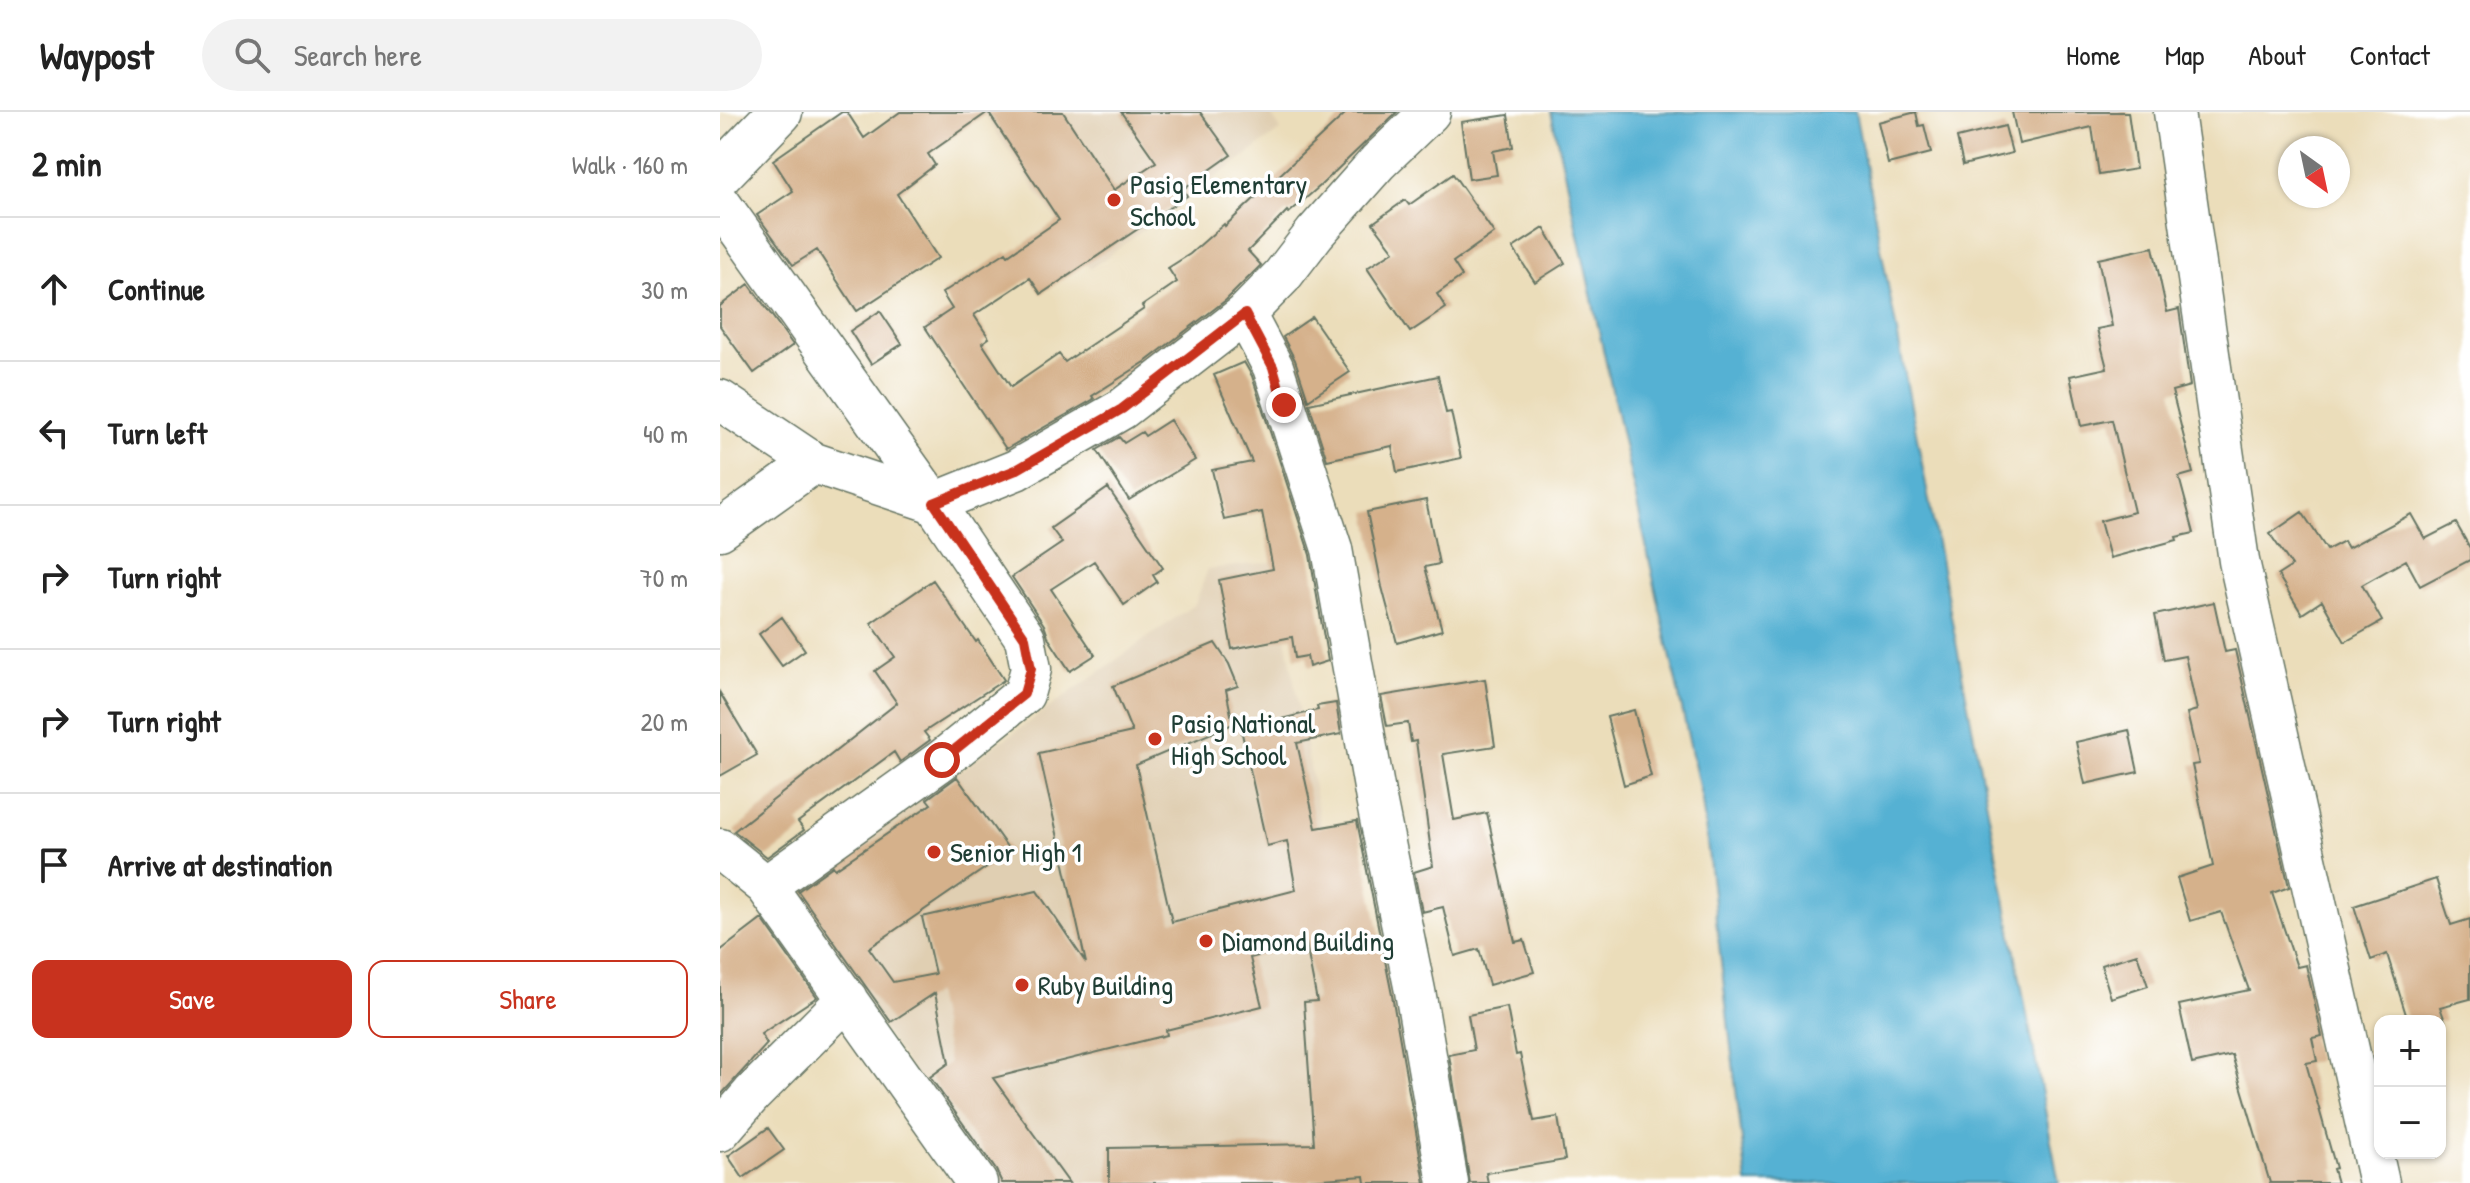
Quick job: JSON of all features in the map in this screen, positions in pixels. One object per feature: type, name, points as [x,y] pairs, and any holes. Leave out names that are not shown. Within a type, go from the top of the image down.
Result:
[{"type":"main road","points":[[720,174],[780,112]]},
{"type":"street","points":[[720,400],[814,463],[934,503],[1016,470],[1122,409],[1245,314],[1282,276],[1315,233],[1378,162],[1430,112]]},
{"type":"street","points":[[2174,112],[2239,561],[2379,1183]]},
{"type":"street","points":[[720,203],[934,503],[1025,638],[1031,669],[1024,694],[942,760],[766,886]]},
{"type":"street","points":[[1245,314],[1273,367],[1332,549],[1448,1183]]},
{"type":"street","points":[[720,530],[814,463]]},
{"type":"street","points":[[720,849],[766,886],[977,1183]]},
{"type":"street","points":[[720,1131],[752,1094],[847,999]]},
{"type":"shaded area","name":"Pasig Elementary School","points":[[982,112],[1269,112],[1281,130],[1090,269]]},
{"type":"shaded area","name":"Pasig National High School","points":[[1272,562],[1344,950],[1361,1183],[990,1183],[788,893],[1195,604],[1208,569]]},
{"type":"water","points":[[1551,112],[1855,112],[2059,1183],[1747,1183],[1702,800]]},
{"type":"building","points":[[842,112],[847,112],[864,138],[900,112],[988,112],[928,154],[935,165],[897,194],[938,258],[857,311],[817,250],[793,265],[757,215],[793,191],[773,160]]},
{"type":"building","points":[[988,112],[1063,112],[1114,190],[1156,162],[1121,112],[1200,112],[1231,155],[1183,189],[1187,196],[1041,294],[1030,278],[974,315],[989,338],[982,343],[1011,387],[1059,354],[1065,362],[1144,309],[1142,306],[1177,282],[1168,268],[1225,226],[1347,112],[1397,112],[1320,186],[1289,213],[1287,211],[1248,251],[1261,265],[1226,300],[1145,362],[1092,396],[1094,399],[1006,449],[925,327],[952,309],[942,293],[1006,252],[1008,255],[1059,220]]},
{"type":"building","points":[[1916,112],[1919,126],[1924,125],[1931,153],[1888,164],[1878,122]]},
{"type":"building","points":[[2012,112],[2128,112],[2136,169],[2099,175],[2092,127],[2019,144]]},
{"type":"building","points":[[1508,115],[1513,147],[1493,151],[1497,175],[1469,179],[1461,122]]},
{"type":"building","points":[[2005,126],[2012,153],[1963,165],[1957,138]]},
{"type":"building","points":[[1453,174],[1494,233],[1453,262],[1462,276],[1437,294],[1446,308],[1410,332],[1367,268],[1394,251],[1373,223],[1405,200],[1409,205]]},
{"type":"building","points":[[1544,228],[1565,263],[1535,282],[1513,248]]},
{"type":"building","points":[[2153,247],[2167,312],[2179,309],[2190,386],[2172,391],[2193,473],[2179,477],[2194,533],[2110,558],[2100,521],[2134,512],[2112,420],[2081,426],[2070,376],[2107,368],[2097,329],[2112,326],[2098,259]]},
{"type":"building","points":[[749,284],[793,345],[754,373],[720,326],[720,306]]},
{"type":"building","points":[[880,311],[902,344],[871,364],[850,331]]},
{"type":"building","points":[[1312,317],[1350,372],[1308,400],[1295,360],[1283,337]]},
{"type":"building","points":[[1244,362],[1252,376],[1310,555],[1328,661],[1309,667],[1307,656],[1295,658],[1292,637],[1232,649],[1219,580],[1273,569],[1262,512],[1224,520],[1212,470],[1252,462],[1214,375]]},
{"type":"building","points":[[1438,376],[1446,413],[1451,412],[1461,458],[1397,472],[1392,446],[1327,460],[1309,404]]},
{"type":"building","points":[[1170,420],[1195,460],[1129,500],[1097,450],[1119,437],[1124,443],[1142,432],[1145,436]]},
{"type":"building","points":[[1108,488],[1163,568],[1153,575],[1157,582],[1124,605],[1094,561],[1051,589],[1095,655],[1070,671],[1012,577],[1062,543],[1051,528]]},
{"type":"building","points":[[1426,500],[1439,564],[1425,567],[1442,630],[1397,643],[1367,512]]},
{"type":"building","points":[[2302,512],[2327,550],[2344,541],[2348,548],[2411,514],[2425,539],[2456,523],[2470,548],[2470,560],[2420,586],[2406,560],[2362,585],[2382,621],[2345,642],[2322,601],[2302,614],[2278,575],[2292,566],[2270,534]]},
{"type":"building","points":[[933,580],[1004,680],[924,732],[930,740],[900,762],[894,752],[798,822],[804,830],[767,857],[734,831],[897,703],[875,671],[895,657],[871,623]]},
{"type":"building","points":[[2214,602],[2225,652],[2235,650],[2289,887],[2272,893],[2297,967],[2306,965],[2322,1036],[2312,1038],[2317,1061],[2306,1063],[2336,1168],[2333,1169],[2337,1183],[2270,1183],[2232,1055],[2192,1064],[2179,1005],[2249,990],[2221,912],[2190,921],[2177,878],[2213,866],[2192,765],[2199,764],[2187,713],[2197,710],[2185,656],[2164,660],[2155,615]]},
{"type":"building","points":[[782,617],[805,650],[782,666],[759,634]]},
{"type":"building","points":[[1215,643],[1229,664],[1238,686],[1226,690],[1233,724],[1136,765],[1172,922],[1296,890],[1287,841],[1267,846],[1241,729],[1336,703],[1341,734],[1297,743],[1316,828],[1357,821],[1425,1183],[1365,1183],[1364,1176],[1309,1180],[1310,1183],[1109,1183],[1109,1148],[1314,1144],[1304,1002],[1317,1001],[1306,944],[1250,958],[1262,1006],[1166,1030],[1167,1035],[993,1078],[1069,1183],[1002,1183],[930,1077],[949,1063],[935,993],[891,1022],[798,891],[931,804],[927,799],[957,777],[1010,851],[869,948],[893,982],[935,974],[922,917],[1037,891],[1086,963],[1039,753],[1132,732],[1113,686]]},
{"type":"building","points":[[1485,679],[1495,746],[1443,754],[1454,820],[1487,813],[1515,942],[1524,940],[1534,972],[1489,985],[1479,949],[1455,956],[1443,907],[1422,912],[1414,872],[1433,866],[1416,741],[1411,742],[1408,723],[1387,726],[1381,696]]},
{"type":"building","points":[[720,693],[757,755],[720,776]]},
{"type":"building","points":[[1634,710],[1651,776],[1624,785],[1607,717]]},
{"type":"building","points":[[2129,730],[2138,772],[2085,784],[2076,742]]},
{"type":"building","points":[[2436,879],[2451,925],[2470,919],[2470,999],[2440,1007],[2443,1015],[2406,1015],[2387,954],[2371,960],[2354,906]]},
{"type":"building","points":[[762,919],[817,997],[761,1034],[767,1044],[720,1096],[720,951]]},
{"type":"building","points":[[2137,954],[2148,986],[2111,998],[2101,965]]},
{"type":"building","points":[[1507,1007],[1534,1121],[1558,1117],[1565,1160],[1486,1173],[1488,1183],[1470,1183],[1449,1055],[1474,1050],[1468,1015]]},
{"type":"building","points":[[768,1128],[784,1150],[743,1178],[728,1156]]},
{"type":"place","name":"Pasig Elementary School","points":[[1114,200]]},
{"type":"place","name":"Pasig National High School","points":[[1155,739]]},
{"type":"place","name":"Senior High 1","points":[[934,852]]},
{"type":"place","name":"Diamond Building","points":[[1206,941]]},
{"type":"place","name":"Ruby Building","points":[[1022,985]]},
{"type":"route","points":[[942,760],[1024,694],[1031,669],[1025,638],[934,503],[1016,470],[1122,409],[1245,314],[1273,367],[1284,405]]}]
